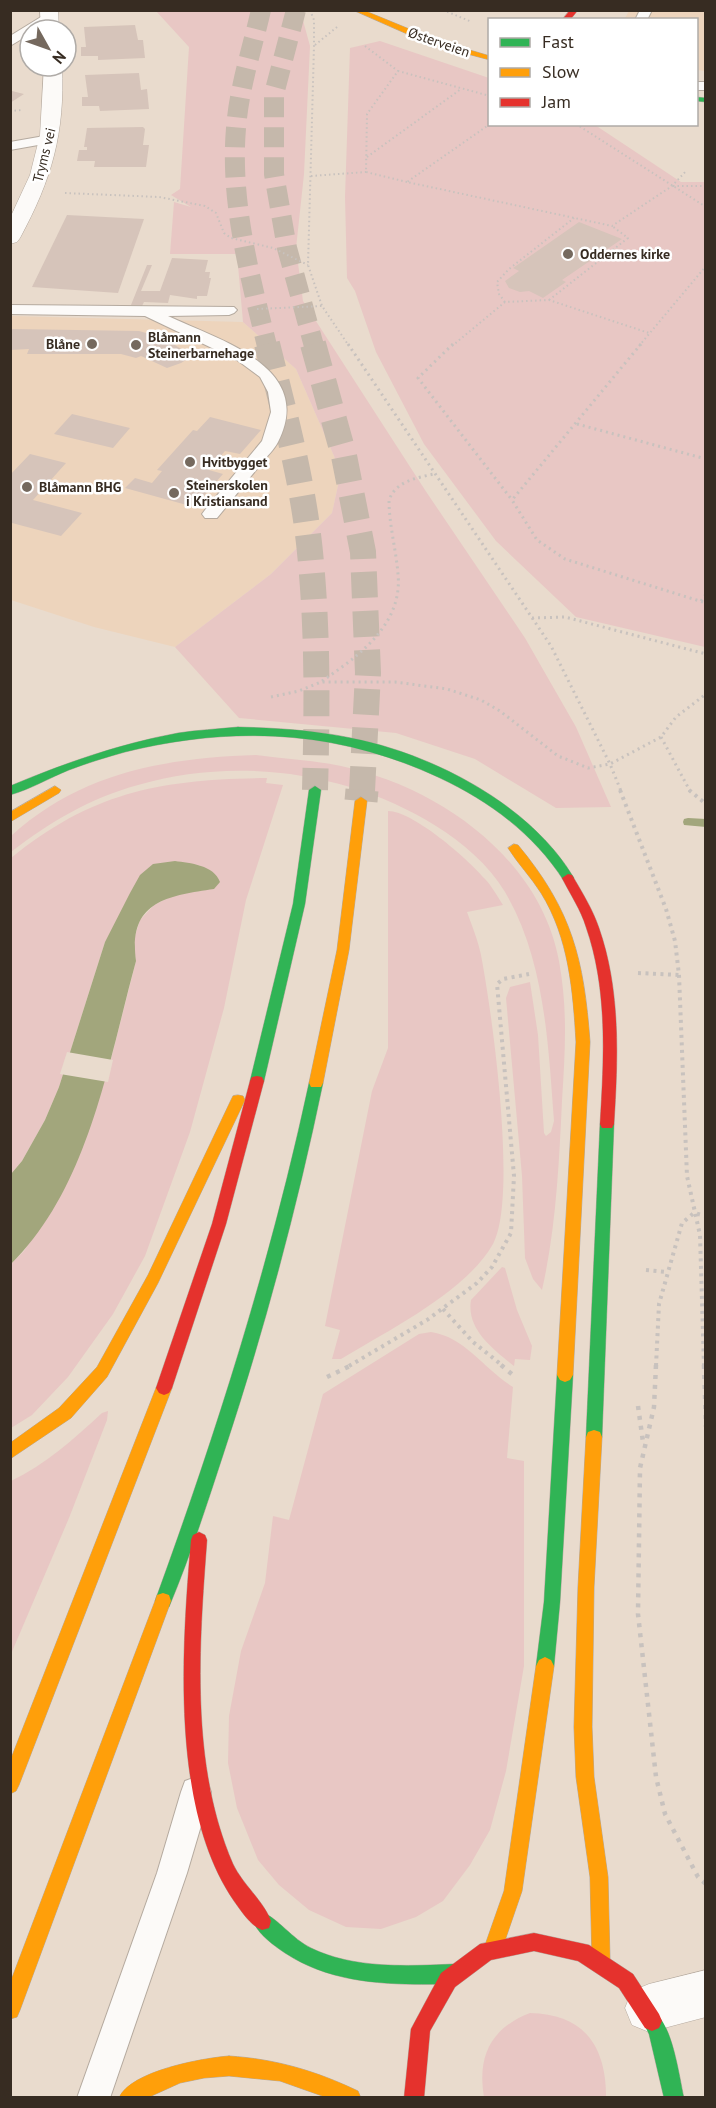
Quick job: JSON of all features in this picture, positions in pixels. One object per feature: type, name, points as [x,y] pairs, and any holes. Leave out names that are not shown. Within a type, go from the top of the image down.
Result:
[{"type":"main road","name":"Østerveien","points":[[356,10],[442,45],[488,57]]},
{"type":"main road","name":"Østerveien","points":[[393,10],[488,57]]},
{"type":"main road","points":[[10,791],[70,764],[106,751],[186,734],[240,730],[285,731],[349,741],[400,755],[436,770],[511,815],[546,849],[561,868],[584,908],[604,969],[608,997],[610,1068],[585,1617],[584,1765],[588,1812],[598,1864],[600,1960]]},
{"type":"main road","points":[[98,771],[159,755]]},
{"type":"main road","points":[[10,818],[44,795],[72,783]]},
{"type":"main road","points":[[10,1785],[159,1406],[219,1224],[267,1045],[299,904],[315,790]]},
{"type":"main road","points":[[10,2010],[202,1498],[261,1310],[311,1111],[342,950],[361,801]]},
{"type":"main road","points":[[493,1948],[513,1891],[544,1678],[551,1613],[579,1153],[583,1042],[581,996],[575,954],[568,933],[550,894],[538,875],[500,834]]},
{"type":"main road","points":[[10,1452],[41,1434],[72,1408],[96,1382],[145,1299],[222,1129],[267,1045]]},
{"type":"main road","points":[[202,1498],[191,1668],[200,1781],[210,1828],[224,1867],[243,1900],[266,1927],[294,1948],[332,1966],[371,1974],[453,1974]]},
{"type":"main road","points":[[414,2097],[412,2070],[419,2034],[433,2001],[453,1974],[493,1948],[514,1942],[547,1941],[580,1949],[600,1960],[627,1981],[649,2008],[663,2037],[672,2069],[674,2097]]},
{"type":"main road","points":[[129,2097],[183,2070],[223,2066],[258,2068],[294,2074],[351,2097]]},
{"type":"street","name":"Tryms vei","points":[[10,238],[42,175],[53,121],[53,78]]},
{"type":"street","points":[[649,2008],[705,1993]]},
{"type":"lane","points":[[10,146],[50,139]]},
{"type":"lane","points":[[10,309],[148,312],[229,310]]},
{"type":"lane","points":[[148,312],[242,357],[266,374],[276,392],[279,411],[270,442],[212,514]]},
{"type":"lane","points":[[93,2097],[172,1873],[200,1781]]},
{"type":"path","points":[[310,10],[314,20],[315,46],[308,265],[322,306],[551,646],[610,764],[666,909],[675,942],[679,975],[687,1176],[700,1235],[705,1427]]},
{"type":"path","points":[[443,10],[481,25]]},
{"type":"path","points":[[315,46],[342,25]]},
{"type":"path","points":[[333,30],[343,34]]},
{"type":"path","points":[[363,44],[398,71],[488,96]]},
{"type":"path","points":[[366,172],[367,114],[398,71]]},
{"type":"path","points":[[367,157],[462,89]]},
{"type":"path","points":[[407,182],[488,124]]},
{"type":"path","points":[[579,126],[705,207]]},
{"type":"path","points":[[612,226],[672,186],[687,170]]},
{"type":"path","points":[[311,176],[366,172],[612,226],[628,238],[549,300]]},
{"type":"path","points":[[672,186],[705,186]]},
{"type":"path","points":[[34,192],[159,197],[190,202],[216,213],[224,232],[231,238],[273,248],[308,265]]},
{"type":"path","points":[[505,302],[499,294],[498,282],[509,269],[575,218]]},
{"type":"path","points":[[512,500],[705,266]]},
{"type":"path","points":[[649,333],[549,300],[505,302],[449,348],[418,378],[512,500],[537,540],[565,559],[703,602],[705,594]]},
{"type":"path","points":[[229,310],[322,306]]},
{"type":"path","points":[[577,424],[705,459]]},
{"type":"path","points":[[321,682],[371,643],[384,626],[399,595],[400,579],[388,503],[392,491],[405,483],[434,474]]},
{"type":"path","points":[[532,618],[565,617],[705,654]]},
{"type":"path","points":[[610,764],[662,737],[676,717],[705,694]]},
{"type":"path","points":[[662,737],[690,791],[705,804]]},
{"type":"path","points":[[635,973],[679,975]]},
{"type":"path","points":[[327,1377],[348,1367],[443,1309],[477,1283],[492,1267],[511,1233],[514,1176],[497,984],[503,979],[529,974]]},
{"type":"path","points":[[705,1216],[694,1214],[682,1223],[666,1272],[659,1304],[654,1407],[643,1445],[640,1468],[638,1614],[656,1777],[665,1814],[698,1877],[705,1884]]},
{"type":"path","points":[[646,1270],[666,1272]]},
{"type":"path","points":[[443,1309],[473,1342],[513,1375]]},
{"type":"path","points":[[638,1406],[643,1445]]},
{"type":"shaded area","points":[[156,11],[303,11],[301,13],[310,46],[304,174],[296,248],[303,301],[425,490],[525,638],[576,727],[611,807],[556,808],[475,759],[396,733],[239,718],[175,647],[271,574],[332,513],[341,472],[296,369],[243,322],[237,254],[170,254],[174,202],[191,207],[171,195],[180,189],[189,47]]},
{"type":"shaded area","points":[[629,11],[705,11],[705,71],[698,70],[698,18],[625,18]]},
{"type":"shaded area","points":[[380,41],[488,78],[488,126],[597,126],[681,182],[705,182],[705,647],[576,617],[496,541],[424,444],[376,352],[355,291],[347,278],[345,197],[350,48]]},
{"type":"shaded area","name":"Steinerskolen i Kristiansand","points":[[11,316],[243,322],[296,369],[341,472],[332,513],[271,574],[175,647],[94,627],[11,600]]},
{"type":"shaded area","points":[[256,755],[341,766],[378,776],[414,791],[448,810],[480,833],[508,860],[531,890],[548,924],[559,961],[565,1014],[560,1149],[551,1243],[542,1290],[533,1279],[525,1258],[522,1176],[506,998],[510,987],[530,982],[538,1035],[546,1136],[551,1132],[554,1121],[542,1003],[529,945],[518,918],[498,882],[483,863],[465,847],[436,826],[403,808],[367,793],[292,774],[253,771],[176,776],[120,790],[71,812],[11,852],[11,836],[65,797],[95,783],[156,765]]},
{"type":"shaded area","points":[[267,778],[266,783],[283,785],[246,900],[224,1008],[190,1132],[145,1256],[113,1314],[68,1377],[32,1415],[11,1428],[11,1264],[24,1251],[58,1199],[109,1067],[136,961],[133,942],[140,920],[154,905],[176,894],[201,891],[200,865],[105,942],[59,1087],[45,1120],[22,1161],[11,1174],[11,858],[41,835],[71,817],[131,793],[195,782]]},
{"type":"shaded area","points":[[388,811],[411,819],[453,848],[487,881],[503,905],[467,912],[481,955],[496,1059],[503,1147],[500,1221],[493,1244],[481,1262],[445,1294],[402,1323],[341,1359],[332,1359],[340,1330],[325,1326],[372,1091],[388,1048]]},
{"type":"shaded area","points":[[175,861],[207,868],[217,876],[220,882],[214,889],[166,899],[145,914],[138,926],[135,941],[136,961],[92,1122],[60,1199],[38,1233],[11,1264],[11,1174],[22,1161],[45,1120],[59,1087],[105,942],[140,875],[153,864]]},
{"type":"shaded area","points":[[502,1267],[505,1268],[517,1310],[532,1346],[530,1360],[515,1359],[514,1366],[483,1338],[473,1320],[471,1310],[471,1300]]},
{"type":"shaded area","points":[[431,1332],[454,1340],[513,1387],[507,1458],[524,1461],[524,1666],[506,1771],[490,1830],[470,1865],[443,1901],[416,1917],[381,1929],[346,1927],[309,1910],[279,1885],[258,1860],[237,1808],[228,1763],[229,1716],[241,1651],[265,1583],[273,1516],[289,1520],[323,1394],[419,1334]]},
{"type":"shaded area","points":[[108,1411],[107,1420],[69,1518],[11,1654],[11,1481],[47,1459],[102,1413]]},
{"type":"shaded area","points":[[530,2013],[565,2019],[588,2036],[602,2062],[606,2097],[484,2097],[483,2069],[490,2045],[505,2027]]},
{"type":"pier","points":[[67,1052],[113,1060],[108,1082],[60,1074]]},
{"type":"building","points":[[135,25],[138,40],[143,40],[145,58],[98,60],[98,56],[81,56],[81,47],[86,47],[84,27]]},
{"type":"building","points":[[139,73],[141,90],[147,89],[149,109],[100,111],[99,106],[82,106],[82,97],[88,97],[85,75]]},
{"type":"building","points":[[10,92],[24,94],[10,103]]},
{"type":"building","points":[[143,127],[145,129],[143,145],[149,145],[146,167],[94,167],[95,161],[77,161],[79,150],[87,150],[87,147],[84,147],[87,128]]},
{"type":"building","points":[[67,215],[144,219],[118,293],[32,287]]},
{"type":"building","name":"Oddernes kirke","points":[[579,222],[622,239],[562,280],[566,282],[543,298],[529,291],[520,292],[509,288],[505,281],[519,271],[513,268]]},
{"type":"building","points":[[172,258],[208,260],[205,272],[210,272],[209,278],[211,278],[207,296],[197,296],[197,299],[170,295],[168,303],[144,302],[142,306],[131,305],[147,265],[152,265],[141,291],[160,291]]},
{"type":"building","name":"Blåne","points":[[10,330],[139,331],[164,338],[192,356],[167,368],[141,356],[136,358],[121,354],[27,354],[29,349],[10,350]]},
{"type":"building","points":[[72,414],[130,428],[113,448],[54,434]]},
{"type":"building","name":"Hvitbygget","points":[[210,417],[261,430],[240,454],[225,451],[209,470],[223,474],[194,507],[125,488],[135,478],[152,483],[162,471],[157,470],[193,430],[197,431]]},
{"type":"building","name":"Blåmann BHG","points":[[30,454],[66,463],[33,500],[82,513],[61,536],[12,523],[10,525],[10,475]]},
{"type":"waterway","points":[[688,822],[706,823]]},
{"type":"tunnel","points":[[261,10],[239,104],[235,176],[242,234],[267,346]]},
{"type":"tunnel","points":[[296,10],[274,94],[274,174],[287,248],[314,346]]},
{"type":"tunnel","points":[[267,344],[294,453],[308,535],[316,648],[315,790]]},
{"type":"tunnel","points":[[313,344],[344,456],[363,552],[368,673],[362,791]]},
{"type":"tunnel","points":[[361,801],[362,790]]},
{"type":"traffic: fast","points":[[698,99],[706,100]]},
{"type":"traffic: fast","points":[[10,791],[65,767],[122,749],[180,737],[238,731],[295,733],[353,742],[410,759],[465,785],[522,825],[549,851],[568,878]]},
{"type":"traffic: fast","points":[[257,1081],[299,904],[315,790]]},
{"type":"traffic: fast","points":[[163,1601],[209,1474],[250,1345],[286,1215],[316,1083]]},
{"type":"traffic: fast","points":[[594,1437],[607,1124]]},
{"type":"traffic: fast","points":[[545,1666],[552,1602],[565,1375]]},
{"type":"traffic: fast","points":[[262,1921],[282,1940],[303,1954],[326,1964],[376,1973],[454,1974]]},
{"type":"traffic: fast","points":[[652,2021],[658,2030],[674,2098]]},
{"type":"traffic: slow","points":[[356,10],[433,42],[488,57]]},
{"type":"traffic: slow","points":[[10,818],[55,790]]},
{"type":"traffic: slow","points":[[316,1083],[343,950],[361,801]]},
{"type":"traffic: slow","points":[[514,848],[533,871],[559,915],[574,962],[581,1013],[583,1042],[565,1375]]},
{"type":"traffic: slow","points":[[10,1452],[65,1413],[102,1372],[153,1279],[238,1100]]},
{"type":"traffic: slow","points":[[10,1785],[164,1388]]},
{"type":"traffic: slow","points":[[594,1437],[586,1587],[583,1727],[585,1777],[599,1877],[601,1960]]},
{"type":"traffic: slow","points":[[10,2010],[163,1601]]},
{"type":"traffic: slow","points":[[493,1948],[513,1891],[545,1666]]},
{"type":"traffic: slow","points":[[129,2098],[157,2082],[180,2073],[229,2066],[255,2068],[305,2078],[351,2098]]},
{"type":"traffic: jam","points":[[567,18],[575,10]]},
{"type":"traffic: jam","points":[[568,878],[593,928],[605,976],[610,1050],[607,1124]]},
{"type":"traffic: jam","points":[[164,1388],[219,1224],[257,1081]]},
{"type":"traffic: jam","points":[[199,1540],[194,1621],[193,1707],[203,1792],[212,1832],[226,1869],[233,1883],[262,1921]]},
{"type":"traffic: jam","points":[[414,2098],[421,2029],[448,1980],[487,1951],[534,1942],[582,1952],[626,1981],[652,2021]]},
{"type":"place","name":"Oddernes kirke","points":[[568,254]]},
{"type":"place","name":"Blåne","points":[[92,344]]},
{"type":"place","name":"Blåmann Steinerbarnehage","points":[[136,345]]},
{"type":"place","name":"Hvitbygget","points":[[190,462]]},
{"type":"place","name":"Blåmann BHG","points":[[27,487]]},
{"type":"place","name":"Steinerskolen i Kristiansand","points":[[174,493]]}]
